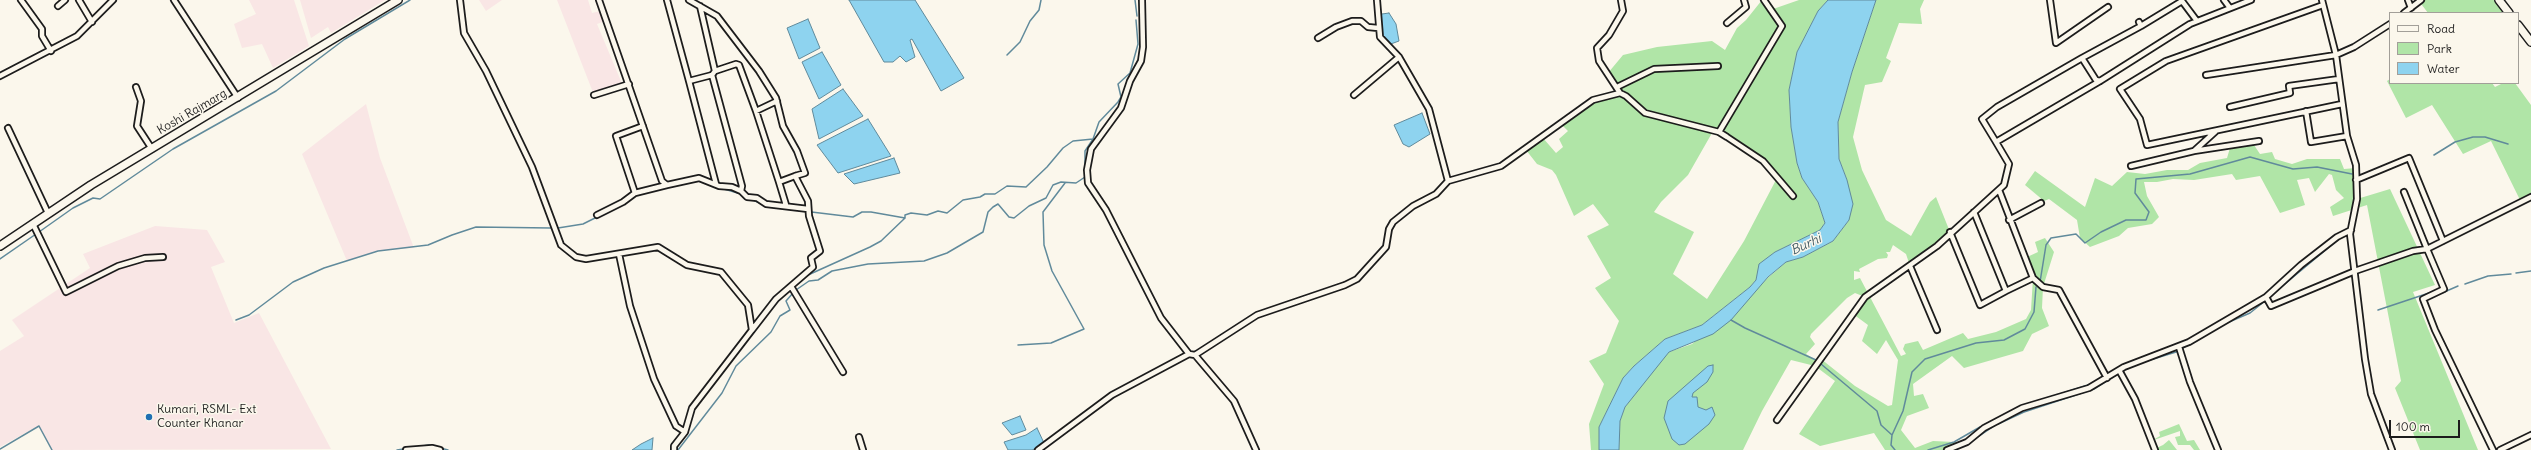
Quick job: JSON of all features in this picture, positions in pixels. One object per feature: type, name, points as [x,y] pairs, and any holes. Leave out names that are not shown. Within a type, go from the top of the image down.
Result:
[{"type":"main road","name":"Koshi Rajmarg","points":[[0,246],[48,213],[398,0]]},
{"type":"main road","points":[[2499,0],[2508,12]]},
{"type":"main road","points":[[2519,26],[2531,42]]},
{"type":"street","points":[[21,0],[42,29],[42,36],[51,51]]},
{"type":"street","points":[[58,6],[65,0]]},
{"type":"street","points":[[79,0],[92,22]]},
{"type":"street","points":[[0,76],[51,51],[77,36],[112,0]]},
{"type":"street","points":[[174,0],[238,98]]},
{"type":"street","points":[[460,0],[464,33],[486,71],[532,167],[561,245],[576,257],[586,259],[599,255],[618,254],[658,247],[687,265],[721,272],[748,305],[752,330]]},
{"type":"street","points":[[599,0],[662,181],[667,185]]},
{"type":"street","points":[[667,0],[716,184]]},
{"type":"street","points":[[689,0],[717,16],[759,71],[777,102],[783,126],[797,151],[805,173],[779,182]]},
{"type":"street","points":[[1142,0],[1143,47],[1141,61],[1130,81],[1121,108],[1091,149],[1087,170],[1088,183],[1106,210],[1161,318],[1189,354]]},
{"type":"street","points":[[1377,0],[1378,28],[1382,39],[1399,57],[1429,109],[1448,181]]},
{"type":"street","points":[[1620,94],[1617,87],[1599,61],[1597,48],[1609,35],[1623,11],[1621,0]]},
{"type":"street","points":[[1727,23],[1746,7],[1744,0]]},
{"type":"street","points":[[1719,132],[1782,26],[1764,0]]},
{"type":"street","points":[[2050,0],[2056,43],[2108,7]]},
{"type":"street","points":[[2224,0],[2230,8]]},
{"type":"street","points":[[1996,142],[2100,81],[2197,21],[2251,0]]},
{"type":"street","points":[[2408,0],[2411,8]]},
{"type":"street","points":[[2405,12],[2421,0]]},
{"type":"street","points":[[1778,420],[1865,297],[1937,246],[1950,232],[1999,190],[2006,180],[2009,164],[1982,119],[1984,115],[2182,1],[2197,21]]},
{"type":"street","points":[[2342,104],[2147,145],[2140,119],[2120,88],[2166,61],[2322,2],[2336,54],[2347,136],[2356,165],[2356,199],[2350,230],[2371,394],[2392,450]]},
{"type":"street","points":[[700,6],[714,73],[742,186],[741,191]]},
{"type":"street","points":[[1318,38],[1336,27],[1358,20],[1368,27],[1378,28]]},
{"type":"street","points":[[2206,75],[2336,54],[2354,47],[2389,25]]},
{"type":"street","points":[[1354,95],[1399,57]]},
{"type":"street","points":[[2082,58],[2096,80],[2100,81]]},
{"type":"street","points":[[689,81],[736,64],[739,65],[756,111],[786,205]]},
{"type":"street","points":[[1617,87],[1654,69],[1718,66]]},
{"type":"street","points":[[2230,107],[2290,93],[2289,86],[2339,79]]},
{"type":"street","points":[[594,95],[629,84]]},
{"type":"street","points":[[136,87],[141,101],[137,126],[152,149]]},
{"type":"street","points":[[1195,355],[1258,315],[1345,285],[1357,279],[1386,246],[1389,229],[1393,222],[1413,206],[1436,194],[1448,181],[1501,166],[1593,100],[1620,94],[1626,96],[1645,113],[1719,132],[1763,161],[1793,196]]},
{"type":"street","points":[[756,111],[777,102]]},
{"type":"street","points":[[2306,111],[2311,142],[2347,136]]},
{"type":"street","points":[[635,193],[616,136],[643,126]]},
{"type":"street","points":[[8,128],[48,213]]},
{"type":"street","points":[[2194,151],[2217,130]]},
{"type":"street","points":[[2131,166],[2194,151],[2259,141]]},
{"type":"street","points":[[2356,180],[2409,158],[2443,241]]},
{"type":"street","points":[[674,450],[674,446],[685,432],[692,408],[776,299],[793,290],[813,267],[812,258],[820,251],[808,209],[808,202],[796,176]]},
{"type":"street","points":[[597,215],[623,202],[635,193],[699,178],[741,191],[747,197],[757,198],[766,204],[786,205],[808,209]]},
{"type":"street","points":[[1999,190],[2009,220],[2033,278],[2043,287],[2059,290],[2107,378]]},
{"type":"street","points":[[2404,192],[2444,289],[2423,299],[2435,330],[2493,450]]},
{"type":"street","points":[[2266,297],[2271,306],[2355,271],[2413,251],[2427,249],[2531,197]]},
{"type":"street","points":[[2009,220],[2041,203]]},
{"type":"street","points":[[1974,212],[2006,291]]},
{"type":"street","points":[[33,224],[66,292],[118,266],[145,258],[163,257]]},
{"type":"street","points":[[1947,450],[1967,442],[1984,428],[2022,408],[2089,388],[2119,370],[2142,359],[2179,347],[2266,297],[2301,265],[2337,237],[2350,230]]},
{"type":"street","points":[[1950,232],[1980,305],[2033,278]]},
{"type":"street","points":[[618,254],[630,306],[654,378],[676,426],[685,432]]},
{"type":"street","points":[[1910,266],[1937,330]]},
{"type":"street","points":[[793,290],[843,372]]},
{"type":"street","points":[[2179,347],[2190,382],[2218,450]]},
{"type":"street","points":[[1038,450],[1112,395],[1189,354],[1195,355],[1234,401],[1256,450]]},
{"type":"street","points":[[2119,370],[2135,399],[2155,450]]},
{"type":"street","points":[[2500,450],[2531,436]]},
{"type":"street","points":[[859,437],[863,450]]},
{"type":"street","points":[[406,450],[432,448],[440,450]]},
{"type":"shaded area","points":[[249,0],[294,0],[309,46],[273,68],[262,44],[242,48],[234,24],[256,14]]},
{"type":"shaded area","points":[[300,0],[385,0],[331,33],[328,27],[311,38]]},
{"type":"shaded area","points":[[479,0],[502,0],[486,11]]},
{"type":"shaded area","points":[[557,0],[588,0],[592,13],[601,11],[605,21],[597,24],[623,86],[594,95]]},
{"type":"shaded area","points":[[366,104],[380,158],[414,248],[378,251],[347,261],[302,154]]},
{"type":"shaded area","points":[[155,226],[207,230],[225,262],[211,267],[234,323],[259,313],[331,449],[52,450],[38,426],[0,447],[0,351],[24,336],[12,320],[90,268],[83,254]]},
{"type":"green space","points":[[1762,0],[1766,9],[1776,8],[1799,0],[1828,0],[1818,11],[1797,52],[1789,90],[1791,127],[1797,163],[1802,178],[1818,202],[1825,223],[1820,230],[1775,252],[1760,264],[1756,280],[1750,287],[1702,325],[1665,339],[1634,366],[1623,378],[1599,427],[1599,450],[1591,450],[1589,424],[1604,384],[1589,361],[1606,353],[1619,321],[1595,288],[1611,278],[1587,236],[1609,225],[1593,204],[1574,216],[1556,175],[1552,170],[1537,164],[1526,150],[1543,138],[1556,153],[1563,147],[1559,139],[1568,131],[1561,124],[1588,104],[1603,97],[1618,97],[1608,73],[1623,55],[1657,47],[1712,41],[1725,50],[1737,28],[1746,20]],"holes":[[[1712,133],[1727,140],[1778,176],[1744,241],[1707,299],[1673,274],[1694,232],[1654,212],[1661,202],[1688,175]]]},
{"type":"green space","points":[[1876,0],[1924,0],[1920,9],[1922,24],[1899,23],[1886,58],[1891,61],[1882,82],[1865,85],[1853,137],[1862,170],[1886,220],[1911,236],[1930,202],[1936,197],[1950,232],[1910,266],[1906,254],[1893,245],[1890,252],[1886,252],[1888,255],[1887,258],[1878,259],[1859,269],[1860,272],[1854,271],[1854,280],[1860,278],[1901,356],[1906,354],[1903,349],[1905,344],[1918,341],[1923,350],[1963,333],[1968,339],[1996,332],[2026,319],[2031,310],[2033,278],[2025,258],[2038,252],[2035,242],[2045,238],[2054,252],[2043,287],[2042,308],[2049,326],[2032,334],[2023,351],[1964,368],[1952,356],[1913,384],[1914,396],[1923,394],[1929,408],[1907,416],[1901,430],[1915,448],[1933,441],[1954,442],[1961,444],[1947,450],[1885,450],[1874,433],[1820,446],[1799,434],[1835,381],[1815,366],[1791,360],[1762,411],[1743,450],[1619,450],[1620,421],[1625,407],[1659,362],[1669,352],[1692,344],[1786,262],[1803,257],[1833,241],[1849,220],[1847,180],[1839,159],[1838,122],[1852,72]],"holes":[[[1855,293],[1865,297],[1853,314],[1868,325],[1862,341],[1877,354],[1886,340],[1898,360],[1892,405],[1888,406],[1855,386],[1821,359],[1816,360],[1806,354],[1815,344],[1810,337],[1811,334],[1847,298]]]},
{"type":"green space","points":[[2499,0],[2508,12],[2427,12],[2419,1]]},
{"type":"green space","points":[[2389,80],[2389,84],[2493,84],[2495,87],[2501,84],[2516,84],[2531,105],[2531,197],[2521,202],[2491,141],[2463,154],[2432,105],[2406,118],[2387,81]]},
{"type":"green space","points":[[2254,145],[2260,154],[2272,152],[2275,159],[2292,164],[2307,159],[2340,159],[2344,169],[2356,168],[2357,199],[2390,189],[2435,285],[2413,292],[2478,450],[2420,450],[2395,388],[2401,381],[2367,205],[2333,216],[2330,207],[2344,198],[2336,190],[2332,175],[2329,174],[2315,192],[2309,178],[2297,180],[2305,205],[2280,213],[2260,176],[2236,180],[2232,174],[2194,180],[2173,179],[2157,182],[2144,182],[2147,196],[2159,217],[2152,224],[2128,228],[2119,236],[2090,247],[2080,238],[2077,220],[2049,199],[2044,201],[2025,185],[2035,171],[2085,207],[2095,178],[2112,186],[2127,172],[2145,174],[2167,170],[2188,170],[2200,163],[2227,158],[2230,148]]},
{"type":"green space","points":[[2179,424],[2187,441],[2194,440],[2200,450],[2194,450],[2190,445],[2178,445],[2175,437],[2180,436],[2180,431],[2151,441],[2160,436],[2159,432]]},
{"type":"green space","points":[[2169,440],[2177,450],[2152,450],[2163,445]]},
{"type":"water","points":[[849,0],[915,0],[964,78],[941,91],[912,39],[910,40],[915,57],[906,62],[900,56],[893,62],[884,62]]},
{"type":"water","name":"Burhi","points":[[1828,0],[1876,0],[1852,72],[1838,122],[1839,159],[1847,180],[1853,204],[1849,220],[1833,241],[1803,257],[1786,262],[1768,277],[1731,320],[1713,334],[1669,352],[1625,407],[1620,421],[1619,450],[1599,450],[1599,427],[1623,378],[1634,366],[1665,339],[1702,325],[1750,287],[1756,280],[1759,264],[1775,252],[1820,230],[1825,223],[1818,202],[1802,178],[1797,163],[1791,127],[1789,90],[1797,52],[1818,11]]},
{"type":"water","points":[[1389,13],[1396,24],[1399,41],[1388,45],[1382,39],[1379,17],[1382,14]]},
{"type":"water","points":[[808,19],[820,48],[799,59],[787,28]]},
{"type":"water","points":[[822,52],[841,85],[819,99],[802,62]]},
{"type":"water","points":[[843,89],[863,116],[819,139],[812,109]]},
{"type":"water","points":[[1422,113],[1430,134],[1409,147],[1403,144],[1394,125]]},
{"type":"water","points":[[868,119],[891,156],[838,173],[817,145]]},
{"type":"water","points":[[894,158],[900,173],[854,184],[844,174]]},
{"type":"water","points":[[1713,365],[1713,372],[1707,382],[1693,393],[1692,397],[1697,397],[1698,407],[1706,410],[1712,407],[1715,415],[1709,424],[1685,444],[1679,445],[1672,439],[1664,418],[1668,401],[1708,366]]},
{"type":"water","points":[[1020,416],[1026,430],[1012,435],[1002,423]]},
{"type":"water","points":[[1037,428],[1044,443],[1039,447],[1032,450],[1008,450],[1004,442],[1026,435]]},
{"type":"water","points":[[653,438],[652,450],[632,450],[641,444]]},
{"type":"waterway","points":[[39,232],[73,208],[93,198],[100,199],[173,149],[276,91],[345,39],[410,0]]},
{"type":"waterway","points":[[1007,55],[1020,42],[1030,21],[1039,10],[1041,0]]},
{"type":"waterway","points":[[1135,0],[1137,16]]},
{"type":"waterway","points":[[795,210],[853,217],[862,212],[871,212],[905,218],[905,215],[911,213],[927,215],[938,211],[947,213],[963,200],[980,197],[985,194],[995,194],[1007,186],[1026,187],[1047,167],[1063,148],[1073,141],[1093,139],[1099,122],[1118,102],[1121,97],[1118,84],[1130,73],[1138,44],[1136,20]]},
{"type":"waterway","points":[[2434,155],[2455,142],[2473,137],[2485,137],[2508,144]]},
{"type":"waterway","points":[[1085,169],[1085,151],[1093,139]]},
{"type":"waterway","points":[[2040,282],[2046,245],[2051,238],[2076,234],[2085,243],[2101,232],[2126,220],[2146,220],[2149,212],[2135,193],[2136,179],[2190,174],[2250,157],[2293,169],[2317,167],[2352,174]]},
{"type":"waterway","points":[[796,290],[809,281],[818,280],[832,271],[868,264],[924,261],[947,253],[983,232],[988,212],[998,204],[1009,217],[1014,218],[1029,206],[1046,198],[1053,185],[1061,182],[1076,183],[1085,177]]},
{"type":"waterway","points":[[1018,345],[1051,343],[1084,329],[1052,271],[1044,245],[1043,212],[1065,183]]},
{"type":"waterway","points":[[724,189],[741,194]]},
{"type":"waterway","points":[[634,196],[646,193]]},
{"type":"waterway","points":[[753,200],[764,205]]},
{"type":"waterway","points":[[558,228],[583,224],[611,210]]},
{"type":"waterway","points":[[808,275],[881,241],[905,218]]},
{"type":"waterway","points":[[236,320],[249,315],[293,282],[324,268],[378,251],[428,245],[476,227],[551,228]]},
{"type":"waterway","points":[[0,259],[36,234]]},
{"type":"waterway","points":[[2268,298],[2340,238]]},
{"type":"waterway","points":[[2516,273],[2531,271]]},
{"type":"waterway","points":[[2465,284],[2488,276],[2511,274]]},
{"type":"waterway","points":[[2442,293],[2458,286]]},
{"type":"waterway","points":[[1821,364],[1877,411],[1881,425],[1892,435],[1903,411],[1912,372],[1925,359],[1976,343],[2004,340],[2025,329],[2034,312],[2036,287]]},
{"type":"waterway","points":[[2378,310],[2432,292]]},
{"type":"waterway","points":[[678,450],[722,393],[736,366],[771,332],[780,316],[790,310],[786,301],[793,293]]},
{"type":"waterway","points":[[2222,325],[2250,313],[2265,301]]},
{"type":"waterway","points":[[1731,320],[1745,328],[1816,360]]},
{"type":"waterway","points":[[2137,364],[2176,352],[2205,335]]},
{"type":"waterway","points":[[1998,424],[2024,412],[2094,389],[2119,373]]},
{"type":"waterway","points":[[2032,403],[2091,384]]},
{"type":"waterway","points":[[1984,425],[2010,412]]},
{"type":"waterway","points":[[0,449],[39,426],[52,450]]},
{"type":"waterway","points":[[1969,443],[1994,426]]},
{"type":"waterway","points":[[1928,450],[1954,442],[1980,427]]},
{"type":"waterway","points":[[1892,435],[1891,445],[1895,450]]},
{"type":"waterway","points":[[397,450],[429,445],[448,450]]},
{"type":"place","name":"Kumari, RSML- Ext Counter Khanar","points":[[149,417]]}]
